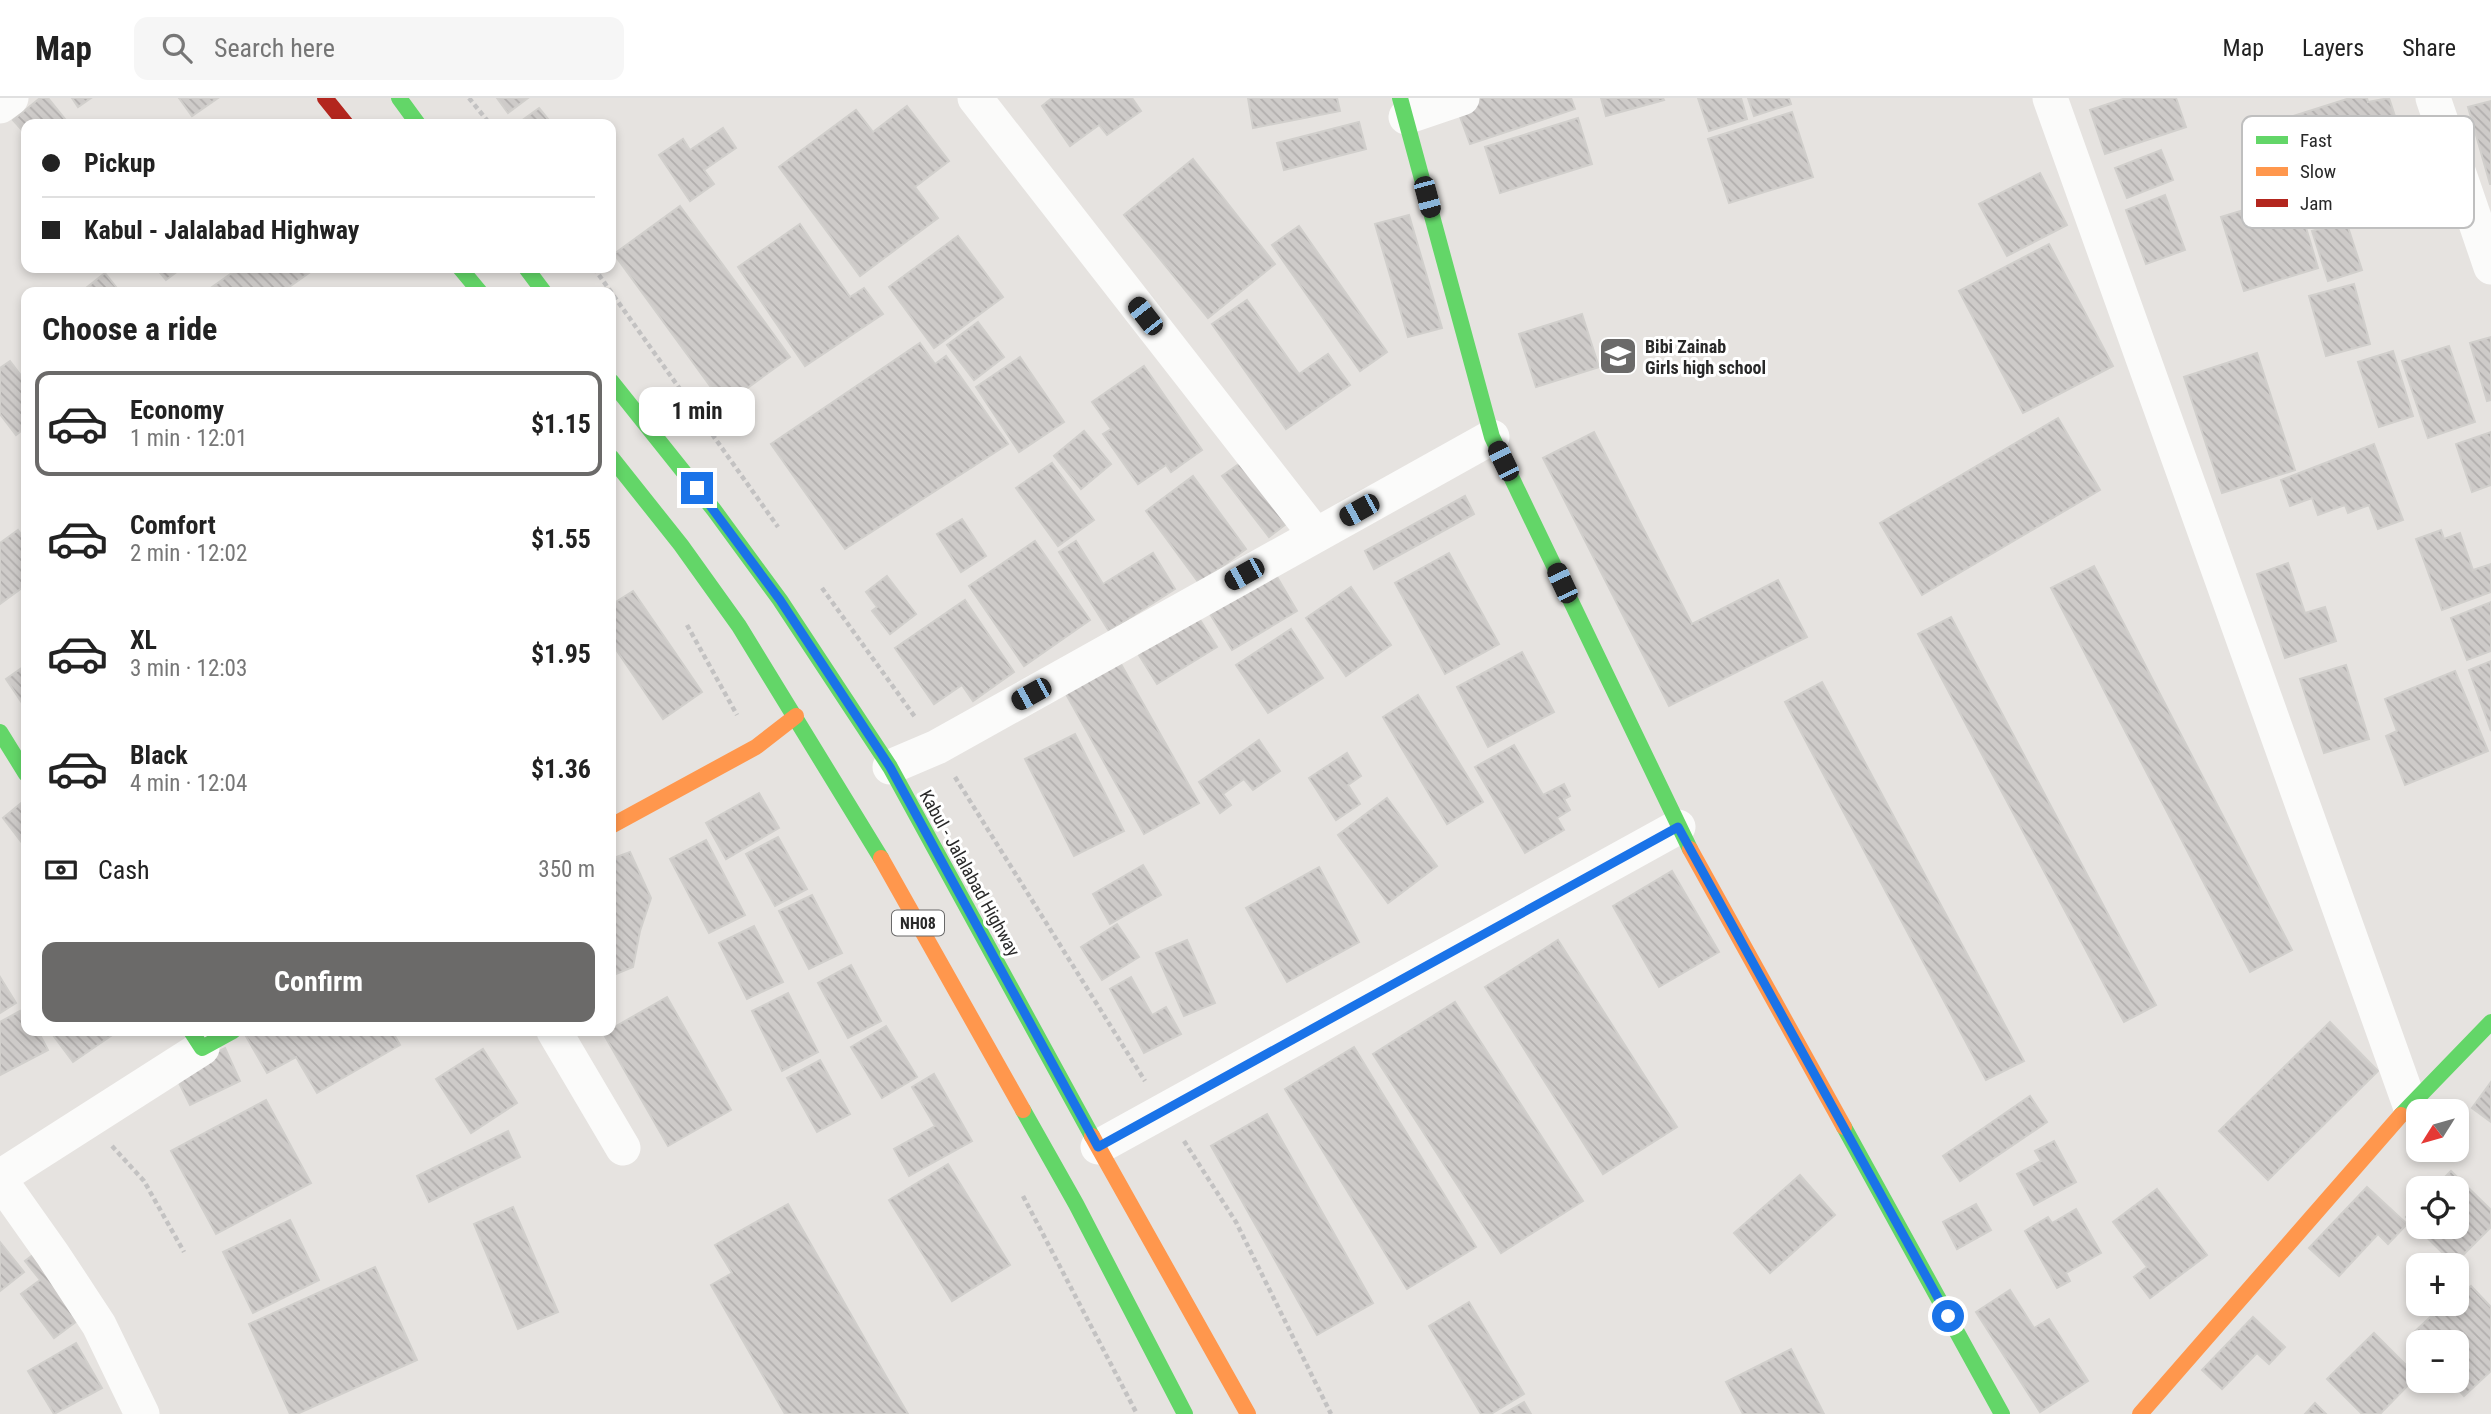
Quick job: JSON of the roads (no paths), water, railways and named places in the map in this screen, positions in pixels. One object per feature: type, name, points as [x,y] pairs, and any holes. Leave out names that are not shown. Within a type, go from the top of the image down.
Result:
[{"type":"main road","points":[[325,98],[342,119]]},
{"type":"main road","points":[[399,98],[414,119]]},
{"type":"main road","points":[[1403,108],[1492,437],[1678,827],[2002,1414]]},
{"type":"main road","points":[[464,273],[476,287]]},
{"type":"main road","name":"Kabul - Jalalabad Highway","points":[[616,387],[714,510],[780,600],[890,767],[1248,1414]]},
{"type":"main road","name":"NH08","points":[[616,463],[681,545],[740,626],[866,829],[1076,1204],[1185,1414]]},
{"type":"main road","points":[[616,823],[755,747],[796,716]]},
{"type":"main road","points":[[0,732],[21,767]]},
{"type":"main road","points":[[2416,1099],[2491,1022]]},
{"type":"main road","points":[[2140,1414],[2406,1110]]},
{"type":"street","points":[[0,106],[11,98]]},
{"type":"street","points":[[975,98],[1315,534]]},
{"type":"street","points":[[1403,108],[1462,98]]},
{"type":"street","points":[[2050,98],[2408,1099]]},
{"type":"street","points":[[2433,98],[2440,116]]},
{"type":"street","points":[[2474,199],[2484,224],[2491,267]]},
{"type":"street","points":[[890,767],[937,747],[1492,437]]},
{"type":"street","points":[[1098,1147],[1678,827]]},
{"type":"street","points":[[557,1036],[623,1148]]},
{"type":"street","points":[[142,1414],[99,1325],[0,1178],[88,1121],[196,1039]]},
{"type":"place","name":"Bibi Zainab Girls high school","points":[[1618,356]]}]
